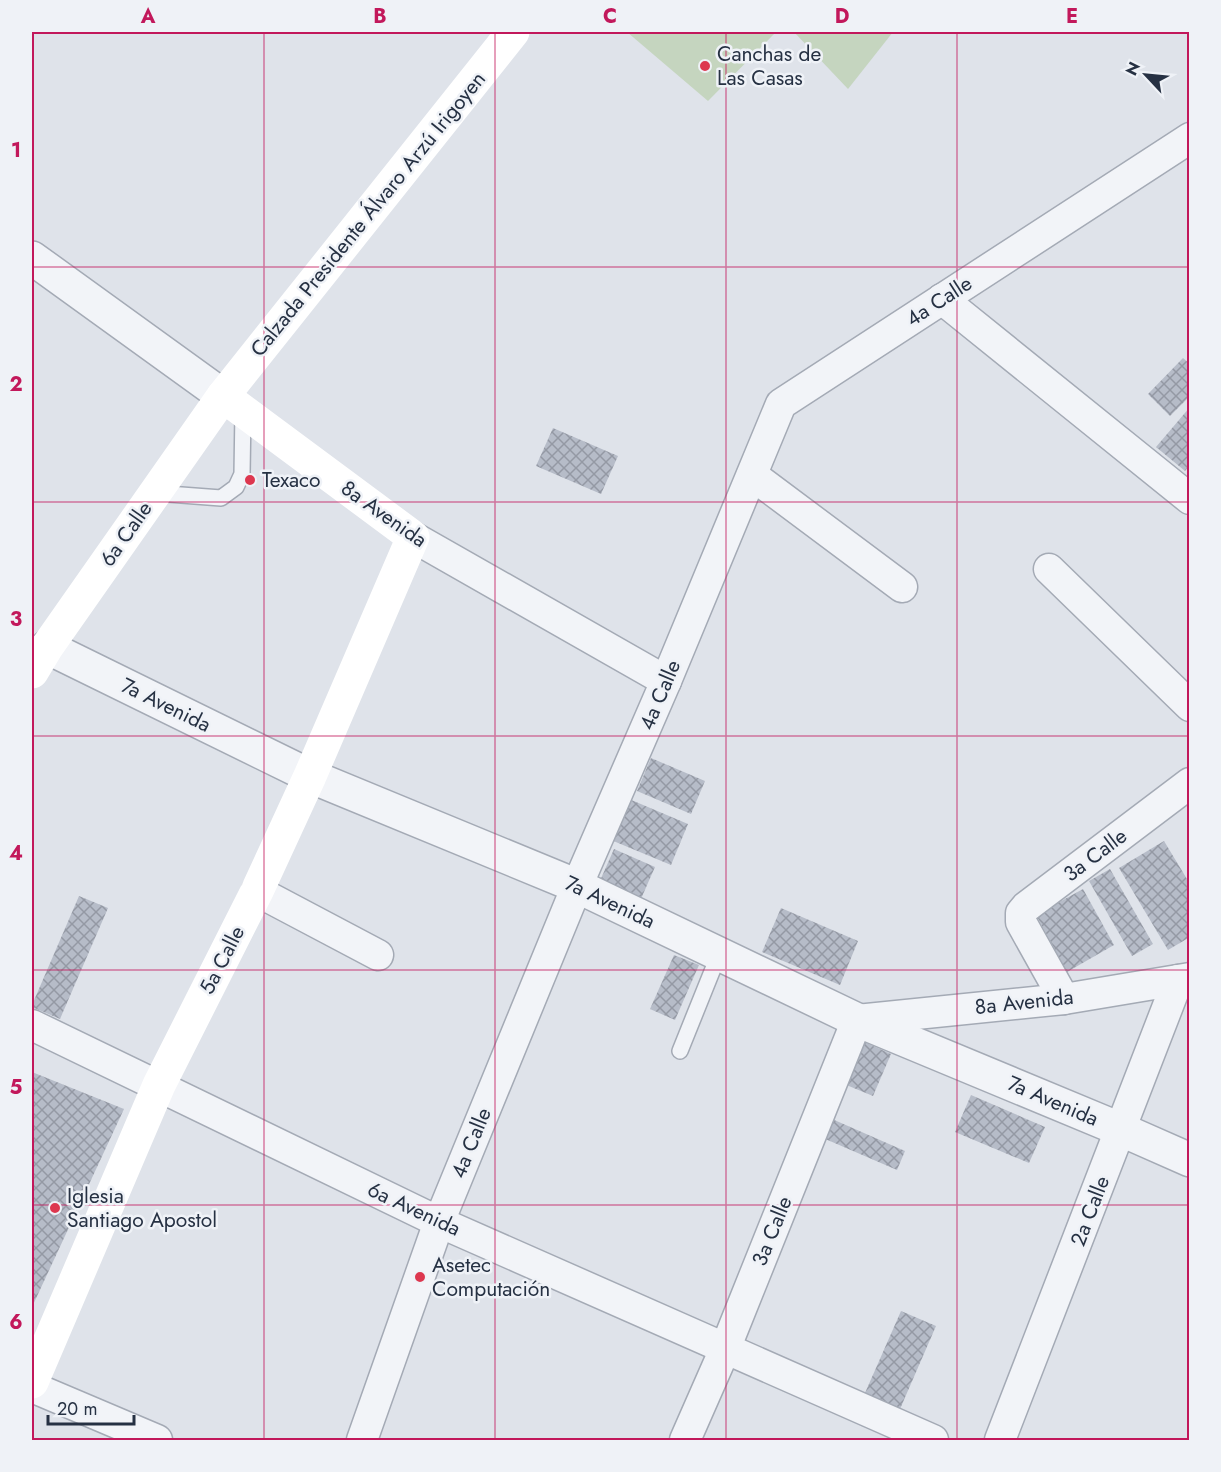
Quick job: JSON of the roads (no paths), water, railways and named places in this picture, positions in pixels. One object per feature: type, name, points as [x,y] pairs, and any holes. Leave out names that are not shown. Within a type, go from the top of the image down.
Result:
[{"type":"main road","name":"Calzada Presidente Álvaro Arzú Irigoyen","points":[[233,404],[513,32]]},
{"type":"main road","name":"6a Calle","points":[[37,653],[155,493],[233,404]]},
{"type":"main road","name":"8a Avenida","points":[[233,404],[413,537]]},
{"type":"main road","name":"5a Calle","points":[[32,1382],[159,1085],[257,891],[310,776],[413,537]]},
{"type":"street","name":"4a Calle","points":[[362,1440],[439,1222],[577,886],[666,681],[781,404],[1190,138]]},
{"type":"street","name":"8a Avenida","points":[[32,258],[233,404]]},
{"type":"street","points":[[942,299],[1190,499]]},
{"type":"street","points":[[752,475],[902,587]]},
{"type":"street","name":"8a Avenida","points":[[413,537],[666,681]]},
{"type":"street","points":[[1049,569],[1190,706]]},
{"type":"street","name":"7a Avenida","points":[[37,653],[310,776],[577,886],[857,1020],[1190,1160]]},
{"type":"street","name":"3a Calle","points":[[1064,999],[1021,922],[1021,913],[1190,783]]},
{"type":"street","points":[[257,891],[378,955]]},
{"type":"street","name":"8a Avenida","points":[[857,1020],[1064,999],[1184,979]]},
{"type":"street","name":"2a Calle","points":[[1000,1440],[1184,979]]},
{"type":"street","name":"3a Calle","points":[[685,1440],[725,1348],[857,1020]]},
{"type":"street","name":"6a Avenida","points":[[32,1025],[439,1222],[933,1440]]},
{"type":"street","points":[[32,1387],[157,1440]]},
{"type":"lane","points":[[155,493],[221,498],[236,487],[242,474],[233,404]]},
{"type":"lane","points":[[680,1051],[719,954]]},
{"type":"place","name":"Canchas de Las Casas","points":[[705,66]]},
{"type":"place","name":"Texaco","points":[[250,480]]},
{"type":"place","name":"Iglesia Santiago Apostol","points":[[55,1208]]},
{"type":"place","name":"Asetec Computación","points":[[420,1277]]}]
